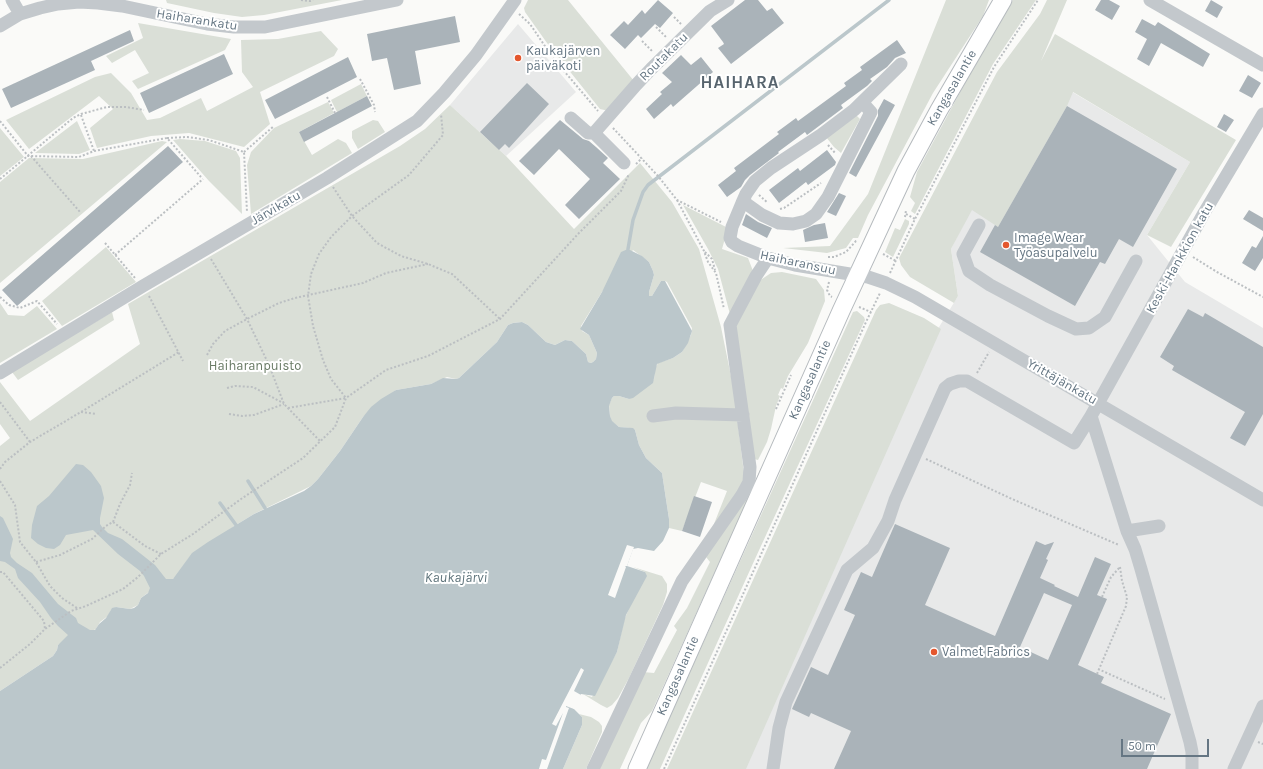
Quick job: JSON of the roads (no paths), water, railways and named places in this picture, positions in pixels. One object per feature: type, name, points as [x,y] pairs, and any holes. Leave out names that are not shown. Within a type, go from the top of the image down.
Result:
[{"type":"main road","name":"Kangasalantie","points":[[637,769],[857,275],[921,143],[1003,0]]},
{"type":"street","points":[[12,0],[20,14]]},
{"type":"street","name":"Haiharankatu","points":[[0,26],[20,14],[58,4],[79,2],[145,5],[220,26],[265,27],[397,0]]},
{"type":"street","name":"Järvikatu","points":[[0,373],[141,284],[206,250],[327,178],[417,121],[476,56],[514,0]]},
{"type":"street","name":"Routakatu","points":[[594,133],[636,85],[710,11],[728,0]]},
{"type":"street","points":[[1150,0],[1263,65]]},
{"type":"street","points":[[862,102],[871,112],[828,197],[816,214],[806,220],[793,224],[778,223],[742,203],[755,182],[771,168],[854,110],[862,102],[902,64]]},
{"type":"street","name":"Keski-Hankkion katu","points":[[773,769],[778,728],[786,702],[847,570],[873,548],[888,521],[945,388],[950,384],[959,381],[967,381],[1074,443],[1091,416],[1183,251],[1263,114]]},
{"type":"street","points":[[571,118],[588,134],[594,133],[624,164]]},
{"type":"street","name":"Haiharansuu","points":[[742,203],[732,227],[730,238],[734,244],[768,258],[795,265],[857,275]]},
{"type":"street","points":[[979,225],[963,254],[969,271],[990,285],[1048,316],[1076,328],[1089,328],[1105,317],[1136,261]]},
{"type":"street","points":[[593,769],[682,581],[742,495],[749,482],[750,467],[730,325],[756,276],[768,258]]},
{"type":"street","name":"Yrittäjänkatu","points":[[857,275],[886,283],[915,297],[1263,500]]},
{"type":"street","points":[[653,416],[676,413],[742,415]]},
{"type":"street","points":[[1091,416],[1127,531],[1135,549],[1192,752],[1192,769]]},
{"type":"street","points":[[1127,531],[1159,526]]},
{"type":"street","points":[[1234,769],[1262,710]]},
{"type":"water","name":"Kaukajärvi","points":[[628,249],[642,256],[649,262],[654,275],[649,296],[652,296],[661,281],[665,281],[692,331],[688,343],[682,352],[673,358],[657,364],[653,383],[633,398],[629,399],[614,396],[609,406],[612,421],[619,427],[633,428],[635,430],[639,445],[646,458],[662,473],[669,528],[663,541],[654,551],[638,548],[633,549],[627,566],[645,572],[647,576],[626,615],[617,652],[595,696],[581,694],[573,708],[582,717],[582,725],[563,769],[0,769],[0,691],[53,656],[58,645],[68,635],[58,626],[40,602],[18,578],[15,569],[5,562],[0,561],[0,516],[3,518],[13,539],[10,553],[11,557],[32,573],[58,604],[76,618],[78,623],[90,630],[95,630],[106,618],[112,608],[134,608],[138,605],[141,598],[148,593],[150,588],[140,571],[118,554],[93,530],[66,535],[60,545],[54,549],[46,548],[31,538],[32,525],[37,506],[49,496],[76,464],[83,465],[91,472],[101,486],[104,498],[100,518],[100,524],[102,527],[108,533],[122,539],[155,565],[166,579],[173,579],[192,553],[208,542],[254,514],[304,491],[311,486],[340,451],[371,407],[381,399],[396,390],[431,384],[443,378],[459,378],[497,342],[508,325],[522,322],[528,325],[546,342],[555,345],[565,340],[572,341],[586,354],[588,362],[593,362],[596,359],[597,353],[589,335],[580,329],[602,292],[621,252]]},
{"type":"waterway","points":[[628,249],[633,220],[643,192],[648,185],[889,0]]},
{"type":"waterway","points":[[248,481],[265,508]]},
{"type":"waterway","points":[[220,503],[236,525]]},
{"type":"place","name":"Kaukajärven päiväkoti","points":[[518,58]]},
{"type":"place","name":"Image Wear Työasupalvelu","points":[[1006,245]]},
{"type":"place","name":"Valmet Fabrics","points":[[934,652]]},
{"type":"district","name":"HAIHARA","points":[[740,83]]},
{"type":"park label","name":"Haiharanpuisto","points":[[255,366]]}]
